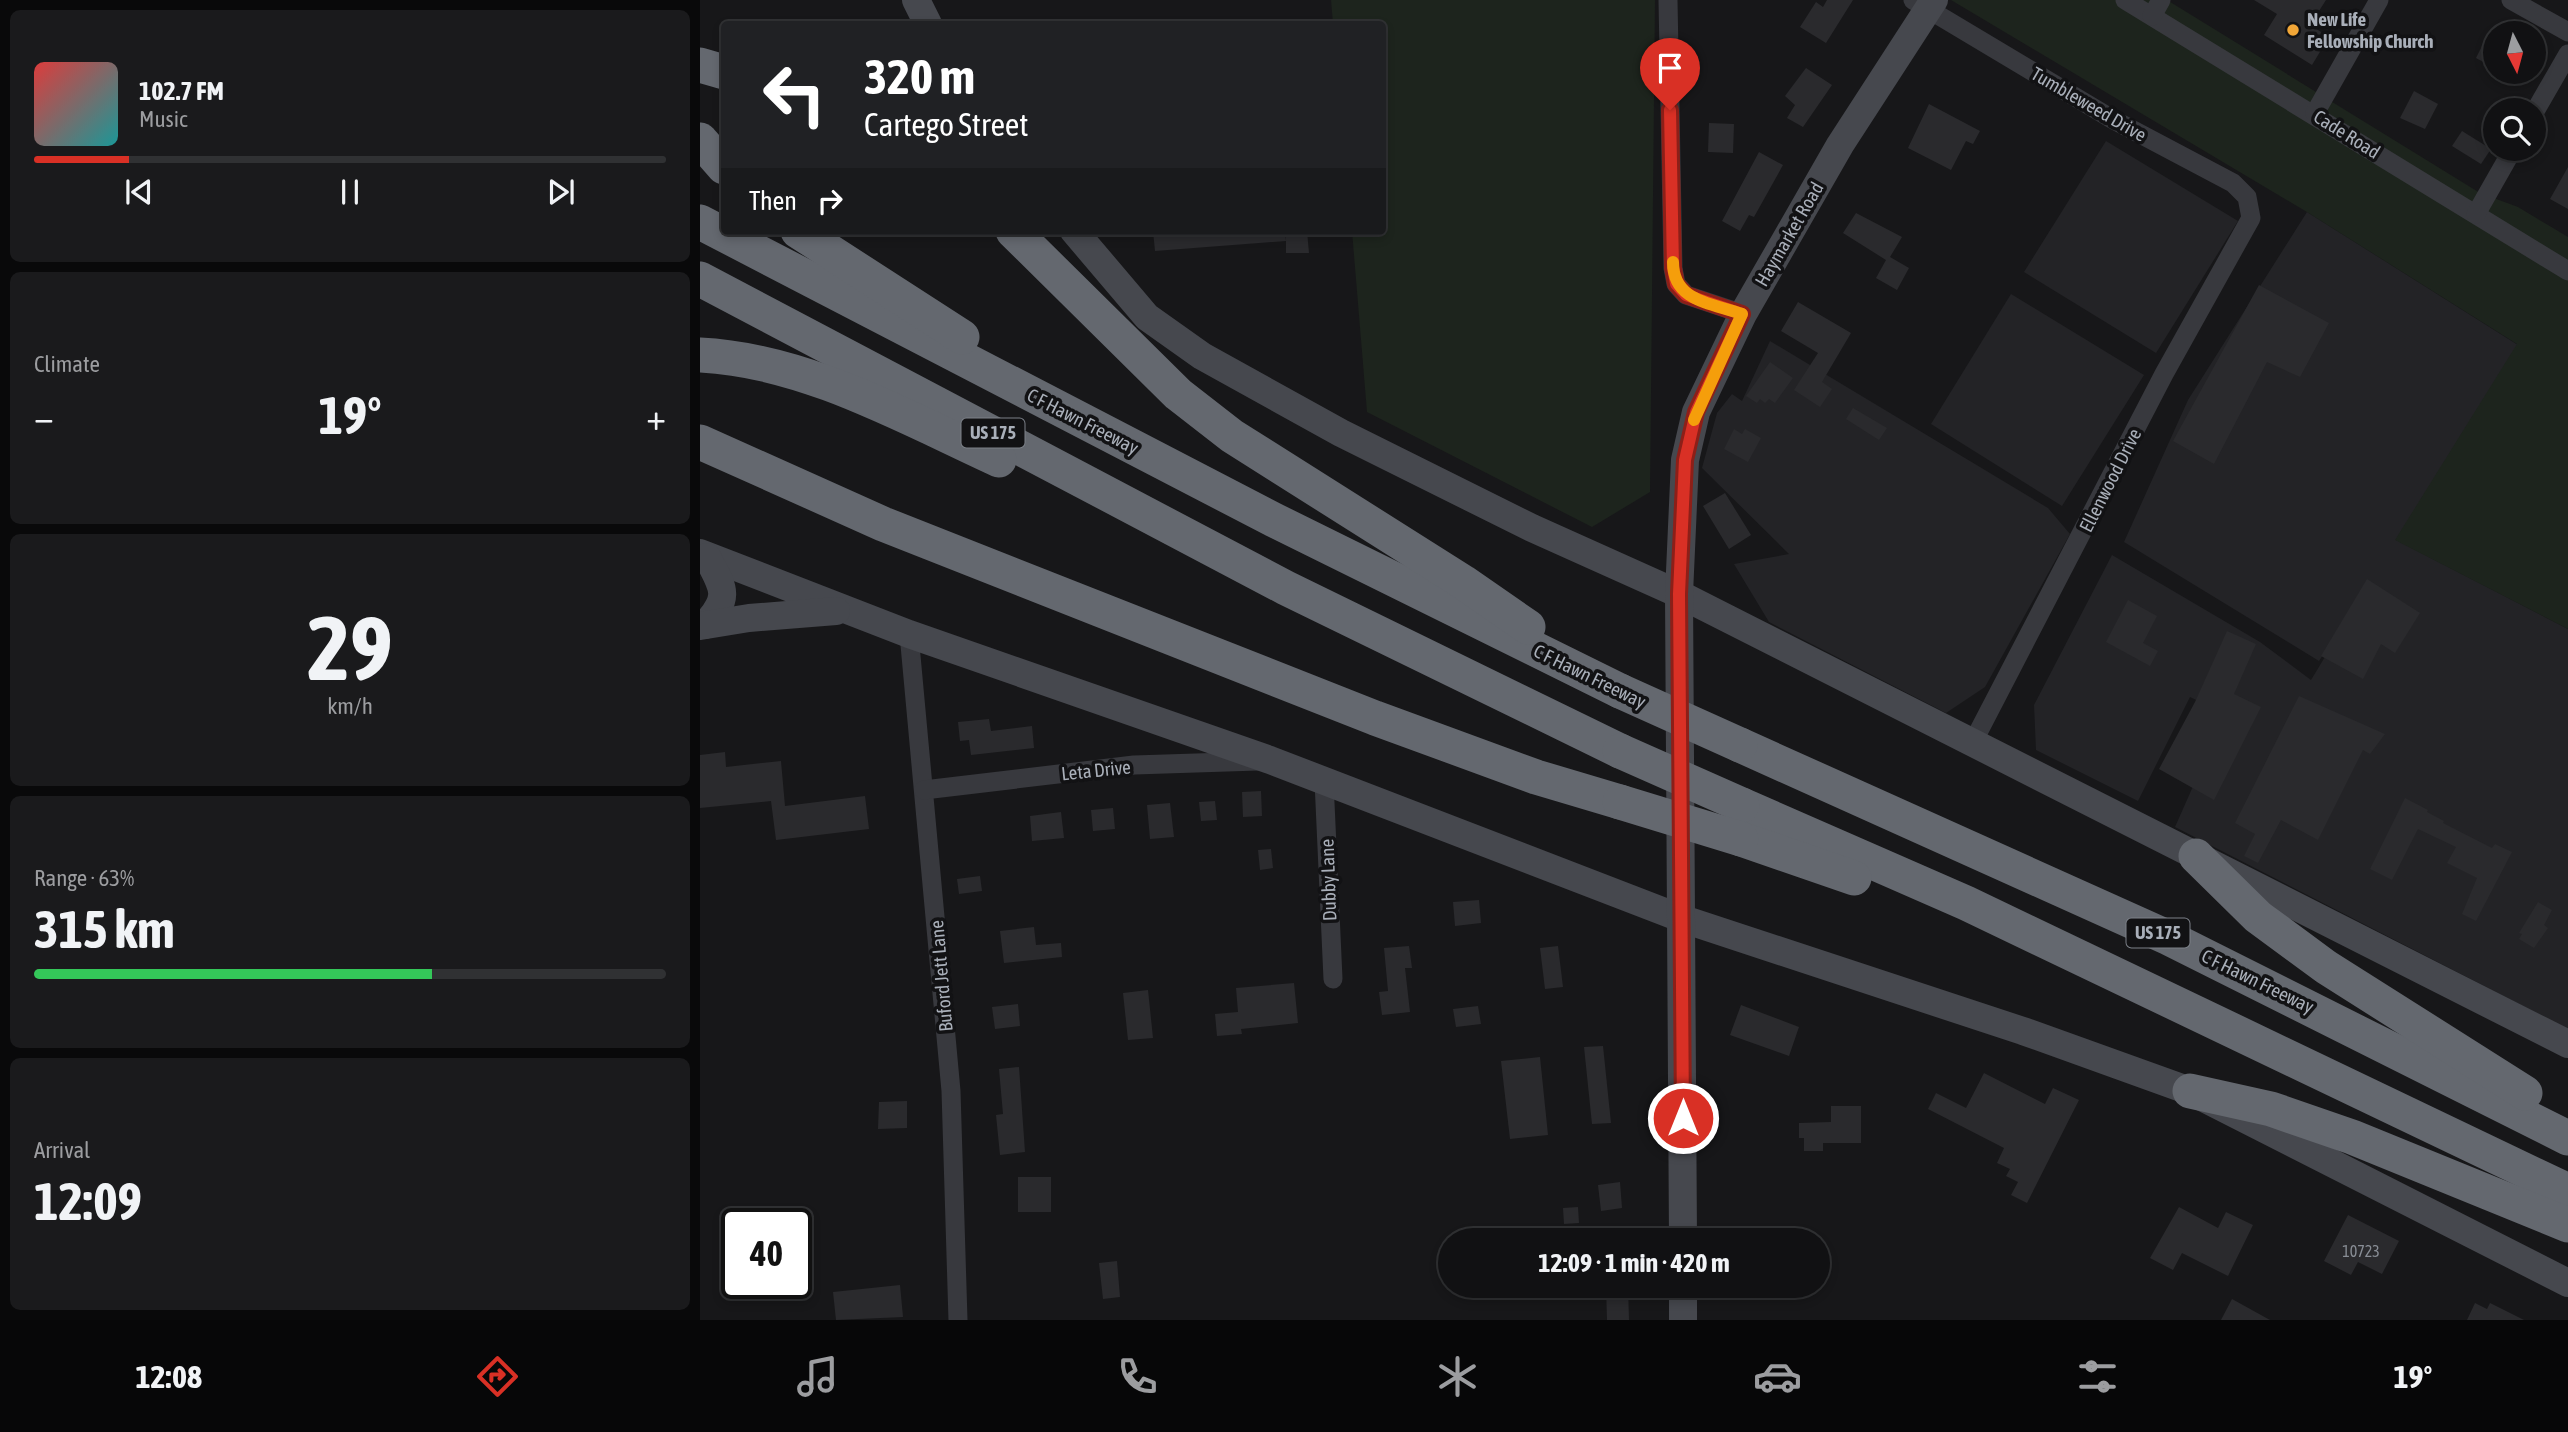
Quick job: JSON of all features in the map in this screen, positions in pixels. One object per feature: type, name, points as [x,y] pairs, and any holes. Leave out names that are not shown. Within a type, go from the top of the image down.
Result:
[{"type":"highway","points":[[700,65],[721,71]]},
{"type":"highway","points":[[700,140],[721,164]]},
{"type":"highway","name":"C F Hawn Freeway","points":[[700,222],[721,233]]},
{"type":"highway","name":"C F Hawn Freeway","points":[[725,235],[1404,585],[1620,691],[2169,938],[2568,1136]]},
{"type":"highway","points":[[804,235],[1137,447]]},
{"type":"highway","points":[[1017,235],[1168,384],[1232,436],[1463,582],[1620,691]]},
{"type":"highway","name":"US 175","points":[[700,279],[1286,588],[1620,751],[1742,822]]},
{"type":"highway","points":[[700,355],[777,368],[831,386],[1286,588]]},
{"type":"highway","points":[[700,442],[884,524],[1455,749],[1620,802],[1742,822],[1828,867],[1959,918],[2063,950],[2568,1191]]},
{"type":"highway","points":[[2196,856],[2277,931],[2338,975],[2538,1101],[2568,1136]]},
{"type":"highway","points":[[2190,1091],[2271,1110],[2351,1136],[2568,1225]]},
{"type":"main road","points":[[916,0],[926,21]]},
{"type":"main road","name":"Haymarket Road","points":[[1683,1228],[1679,594],[1685,460],[1696,412],[1742,314],[1925,3]]},
{"type":"main road","points":[[1077,235],[1147,317],[1202,356],[1341,433],[1532,528],[1679,594],[2568,1044]]},
{"type":"main road","points":[[704,555],[845,611],[1270,760],[1683,919],[2023,1031],[2190,1091],[2568,1283]]},
{"type":"main road","points":[[702,626],[721,607],[724,587],[704,555]]},
{"type":"main road","points":[[702,626],[749,618],[845,611]]},
{"type":"main road","points":[[1683,1298],[1683,1320]]},
{"type":"street","points":[[1668,0],[1673,268],[1676,284],[1686,295],[1742,314]]},
{"type":"street","name":"Cade Road","points":[[2125,0],[2157,8],[2315,113],[2568,271]]},
{"type":"street","points":[[2315,113],[2379,0]]},
{"type":"street","points":[[2511,0],[2568,32]]},
{"type":"street","name":"Tumbleweed Drive","points":[[1925,3],[2112,119],[2232,183],[2247,197],[2251,218]]},
{"type":"street","points":[[2543,98],[2568,54]]},
{"type":"street","points":[[2476,214],[2506,161]]},
{"type":"street","name":"Ellenwood Drive","points":[[1972,744],[2164,374],[2251,218]]},
{"type":"street","name":"Buford Jett Lane","points":[[909,634],[951,1091],[958,1320]]},
{"type":"street","name":"Leta Drive","points":[[924,790],[1134,765],[1270,760]]},
{"type":"street","name":"Dubby Lane","points":[[1324,781],[1333,979]]},
{"type":"shaded area","points":[[1331,0],[1655,0],[1650,492],[1592,527],[1367,412],[1352,235],[1386,235],[1386,21],[1333,21]]},
{"type":"shaded area","points":[[1951,0],[2167,0],[2480,193],[2518,207],[2568,237],[2568,629],[2395,540],[2517,344],[2307,212]]},
{"type":"shaded area","points":[[2106,141],[2238,221],[2156,353],[2024,272]]},
{"type":"shaded area","points":[[2307,212],[2518,345],[2396,540],[2568,629],[2568,1029],[2175,827],[2225,714],[2190,697],[2138,801],[2036,750],[2034,705],[2112,555],[2260,642],[2311,680],[2366,589],[2319,661],[2124,542],[2188,400]]},
{"type":"shaded area","points":[[2011,294],[2144,375],[2062,506],[1931,424]]},
{"type":"shaded area","points":[[1770,341],[2048,508],[2070,534],[1985,687],[1946,713],[1769,622],[1734,564],[1789,554],[1702,468],[1717,413],[1732,394],[1742,401]]},
{"type":"building","points":[[1827,0],[1853,0],[1826,43],[1800,27],[1816,2],[1823,7]]},
{"type":"building","name":"New Life Fellowship Church","points":[[2254,0],[2326,0],[2310,25],[2329,37],[2312,65],[2264,35],[2277,14]]},
{"type":"building","points":[[2482,46],[2483,62],[2476,58]]},
{"type":"building","points":[[1806,68],[1832,85],[1803,127],[1787,118],[1795,105],[1785,96]]},
{"type":"building","points":[[2414,91],[2438,104],[2425,129],[2400,118]]},
{"type":"building","points":[[1929,104],[1980,131],[1973,144],[1966,141],[1951,170],[1908,148]]},
{"type":"building","points":[[1709,123],[1734,124],[1733,153],[1708,152]]},
{"type":"building","points":[[2462,131],[2483,144],[2483,161],[2481,164],[2452,146]]},
{"type":"building","points":[[1759,152],[1783,165],[1754,217],[1749,215],[1740,231],[1722,221]]},
{"type":"building","points":[[2568,167],[2568,209],[2550,199]]},
{"type":"building","points":[[1856,213],[1902,237],[1890,257],[1909,268],[1897,290],[1876,278],[1886,260],[1843,233]]},
{"type":"building","points":[[1153,235],[1285,235],[1286,241],[1155,251]]},
{"type":"building","points":[[1286,235],[1307,235],[1309,253],[1286,253]]},
{"type":"building","points":[[2259,285],[2329,323],[2300,377],[2267,362],[2214,464],[2173,441]]},
{"type":"building","points":[[1798,302],[1851,333],[1822,382],[1832,389],[1820,407],[1794,390],[1818,353],[1781,331]]},
{"type":"building","points":[[1770,362],[1793,378],[1775,403],[1769,399],[1765,403],[1760,399],[1757,403],[1746,396]]},
{"type":"building","points":[[1853,408],[1887,428],[1879,440],[1846,419]]},
{"type":"building","points":[[1734,429],[1742,434],[1745,429],[1761,438],[1748,462],[1724,449]]},
{"type":"building","points":[[1725,493],[1751,535],[1729,549],[1703,506]]},
{"type":"building","points":[[2367,579],[2420,613],[2395,653],[2381,644],[2363,679],[2321,656]]},
{"type":"building","points":[[2128,600],[2157,616],[2143,643],[2158,651],[2150,666],[2106,642]]},
{"type":"building","points":[[2227,631],[2256,644],[2234,694],[2261,707],[2214,800],[2159,769],[2195,702]]},
{"type":"building","points":[[2299,696],[2385,734],[2370,754],[2363,750],[2318,840],[2281,820],[2258,863],[2244,856],[2255,834],[2235,823]]},
{"type":"building","points":[[989,719],[991,731],[1032,726],[1034,748],[971,755],[969,740],[960,741],[958,722]]},
{"type":"building","points":[[725,752],[726,767],[781,761],[785,806],[865,796],[869,829],[776,840],[771,801],[700,808],[700,755]]},
{"type":"building","points":[[1261,791],[1262,816],[1243,817],[1242,792]]},
{"type":"building","points":[[2405,798],[2428,810],[2427,812],[2444,821],[2443,823],[2492,848],[2495,844],[2512,852],[2476,921],[2462,914],[2477,878],[2447,863],[2456,847],[2418,829],[2392,880],[2370,869]]},
{"type":"building","points":[[1215,801],[1217,820],[1201,821],[1199,802]]},
{"type":"building","points":[[1170,803],[1174,837],[1150,839],[1147,805]]},
{"type":"building","points":[[1113,808],[1115,829],[1093,831],[1091,810]]},
{"type":"building","points":[[1061,812],[1064,838],[1032,841],[1030,816]]},
{"type":"building","points":[[1271,849],[1273,868],[1260,870],[1258,850]]},
{"type":"building","points":[[980,876],[982,891],[959,894],[957,879]]},
{"type":"building","points":[[1479,900],[1481,923],[1455,926],[1453,902]]},
{"type":"building","points":[[2538,902],[2552,910],[2544,925],[2548,928],[2534,948],[2519,939],[2522,934],[2519,933]]},
{"type":"building","points":[[1034,927],[1036,945],[1061,943],[1062,957],[1004,963],[1000,931]]},
{"type":"building","points":[[1409,946],[1412,968],[1405,968],[1410,1012],[1382,1015],[1379,992],[1388,991],[1384,948]]},
{"type":"building","points":[[1558,946],[1563,987],[1545,989],[1540,948]]},
{"type":"building","points":[[1294,983],[1298,1023],[1241,1029],[1242,1034],[1217,1036],[1215,1014],[1238,1012],[1236,988]]},
{"type":"building","points":[[1148,990],[1153,1038],[1128,1040],[1123,993]]},
{"type":"building","points":[[1018,1004],[1020,1026],[995,1029],[992,1007]]},
{"type":"building","points":[[1741,1005],[1799,1027],[1789,1056],[1730,1035]]},
{"type":"building","points":[[1478,1006],[1481,1024],[1456,1027],[1453,1009]]},
{"type":"building","points":[[1603,1046],[1611,1123],[1592,1124],[1584,1047]]},
{"type":"building","points":[[1540,1057],[1548,1135],[1510,1139],[1501,1061]]},
{"type":"building","points":[[1019,1067],[1025,1152],[1000,1155],[996,1115],[1003,1114],[999,1069]]},
{"type":"building","points":[[1984,1073],[2045,1104],[2053,1088],[2079,1100],[2027,1203],[2011,1195],[2018,1182],[2006,1176],[2010,1169],[1997,1163],[2004,1148],[1928,1109],[1936,1093],[1966,1108]]},
{"type":"building","points":[[907,1101],[907,1128],[878,1129],[879,1102]]},
{"type":"building","points":[[1831,1106],[1861,1106],[1861,1143],[1823,1143],[1823,1151],[1804,1151],[1804,1138],[1799,1138],[1799,1123],[1831,1122]]},
{"type":"building","points":[[1018,1177],[1051,1177],[1051,1212],[1018,1212]]},
{"type":"building","points":[[1620,1182],[1622,1208],[1601,1211],[1598,1185]]},
{"type":"building","points":[[1578,1207],[1579,1223],[1564,1224],[1563,1208]]},
{"type":"building","points":[[2179,1207],[2218,1228],[2226,1212],[2253,1225],[2228,1276],[2182,1253],[2173,1270],[2150,1258]]},
{"type":"building","points":[[2348,1215],[2399,1241],[2382,1274],[2358,1262],[2351,1275],[2324,1261]]},
{"type":"building","points":[[1117,1261],[1120,1297],[1103,1299],[1099,1263]]},
{"type":"building","points":[[900,1285],[903,1317],[836,1320],[833,1292]]},
{"type":"building","points":[[1606,1298],[1628,1298],[1629,1320],[1607,1320]]},
{"type":"building","points":[[2232,1299],[2270,1320],[2221,1320]]},
{"type":"building","points":[[2475,1303],[2487,1309],[2490,1303],[2524,1320],[2467,1320]]},
{"type":"slow traffic","points":[[1673,262],[1676,284],[1686,295],[1742,314],[1694,420]]},
{"type":"place","name":"New Life Fellowship Church","points":[[2293,30]]},
{"type":"route","points":[[1670,110],[1673,268],[1676,284],[1686,295],[1742,314],[1696,412],[1685,460],[1679,594],[1683,1118]]}]
